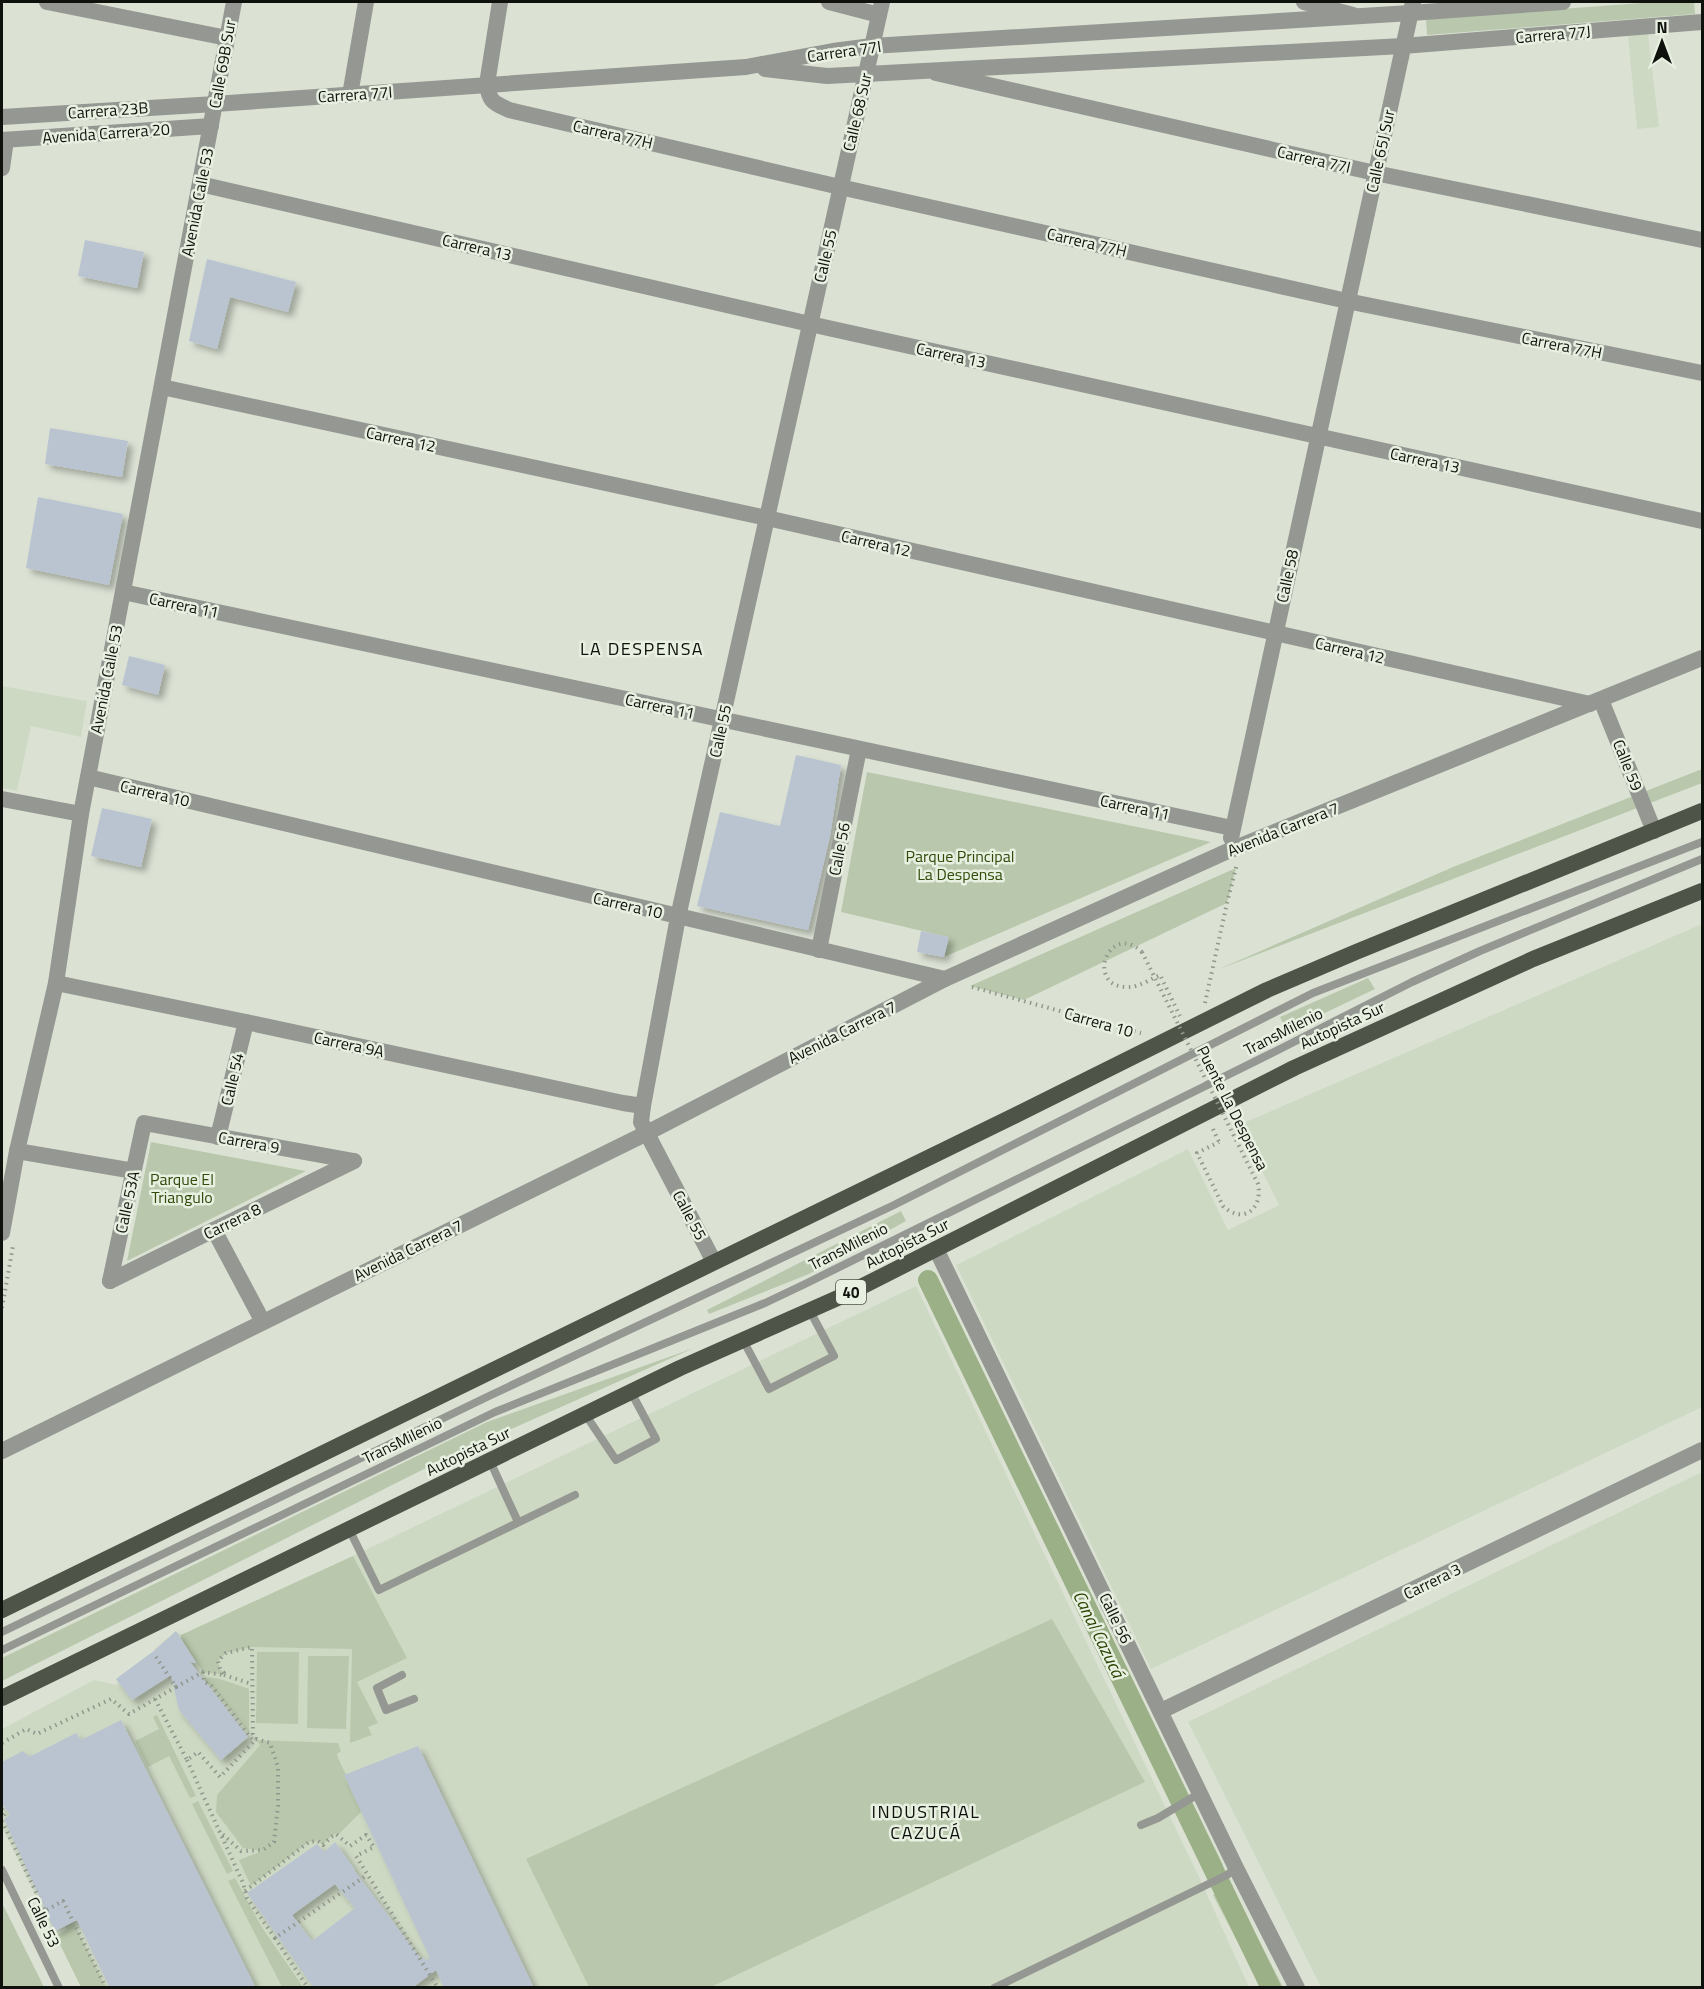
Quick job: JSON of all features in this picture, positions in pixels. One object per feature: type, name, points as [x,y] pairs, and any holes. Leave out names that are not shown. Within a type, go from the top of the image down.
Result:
[{"type":"highway","points":[[2,1610],[1311,971],[1702,811]]},
{"type":"highway","name":"Autopista Sur","points":[[2,1698],[585,1414],[810,1311],[1212,1108],[1411,1013],[1533,958],[1702,891]]},
{"type":"street","points":[[47,2],[227,38]]},
{"type":"street","name":"Calle 69B Sur","points":[[211,126],[234,2]]},
{"type":"street","points":[[350,95],[366,2]]},
{"type":"street","points":[[487,84],[500,2]]},
{"type":"street","points":[[829,2],[880,8]]},
{"type":"street","points":[[1304,2],[1357,16]]},
{"type":"street","name":"Carrera 77J","points":[[1412,7],[1563,2]]},
{"type":"street","name":"Carrera 77I","points":[[215,104],[746,67],[872,46],[1357,16],[1412,7]]},
{"type":"street","name":"Calle 65J Sur","points":[[1347,301],[1412,7]]},
{"type":"street","name":"Calle 68 Sur","points":[[840,187],[880,8]]},
{"type":"street","name":"Carrera 77J","points":[[1403,46],[1702,22]]},
{"type":"street","name":"Carrera 77I","points":[[746,67],[827,76],[1403,46]]},
{"type":"street","name":"Carrera 77I","points":[[927,71],[1375,173],[1702,240]]},
{"type":"street","name":"Carrera 77H","points":[[487,84],[488,96],[509,110],[1347,301],[1702,373]]},
{"type":"street","name":"Carrera 23B","points":[[2,117],[215,104]]},
{"type":"street","name":"Avenida Carrera 20","points":[[4,140],[211,126]]},
{"type":"street","name":"Avenida Calle 53","points":[[2,1233],[17,1151],[56,983],[81,814],[211,126]]},
{"type":"street","points":[[2,168],[4,140]]},
{"type":"street","name":"Carrera 13","points":[[200,184],[810,324],[1702,521]]},
{"type":"street","name":"Calle 55","points":[[714,1262],[641,1122],[678,917],[840,187]]},
{"type":"street","name":"Calle 58","points":[[1232,859],[1232,828],[1347,301]]},
{"type":"street","name":"Carrera 12","points":[[162,387],[767,518],[1275,633],[1595,702]]},
{"type":"street","name":"Carrera 11","points":[[123,592],[1232,828]]},
{"type":"street","name":"Avenida Carrera 7","points":[[2,1451],[646,1133],[945,980],[1702,658]]},
{"type":"street","name":"Calle 59","points":[[1595,702],[1654,831]]},
{"type":"street","name":"Calle 56","points":[[819,950],[859,749]]},
{"type":"street","name":"Carrera 10","points":[[88,777],[945,980]]},
{"type":"street","points":[[2,799],[81,814]]},
{"type":"street","name":"Carrera 9A","points":[[56,983],[643,1106]]},
{"type":"street","name":"Calle 54","points":[[218,1137],[246,1022]]},
{"type":"street","name":"Carrera 9","points":[[144,1123],[354,1161]]},
{"type":"street","name":"Calle 53A","points":[[110,1281],[144,1123]]},
{"type":"street","points":[[17,1151],[134,1172]]},
{"type":"street","name":"Carrera 8","points":[[110,1281],[354,1161]]},
{"type":"street","points":[[214,1230],[263,1322]]},
{"type":"street","name":"Calle 56","points":[[936,1249],[1161,1711],[1196,1796],[1232,1871],[1297,1988]]},
{"type":"street","name":"Carrera 3","points":[[1161,1711],[1702,1450]]},
{"type":"lane","name":"TransMilenio","points":[[2,1632],[489,1396],[894,1205],[1313,993],[1702,842]]},
{"type":"lane","name":"TransMilenio","points":[[2,1650],[495,1412],[755,1307],[805,1284],[1412,982],[1480,951],[1702,859]]},
{"type":"lane","points":[[743,1340],[769,1389],[834,1356],[810,1311]]},
{"type":"lane","points":[[585,1414],[616,1460],[656,1439],[631,1392]]},
{"type":"lane","points":[[490,1461],[518,1522]]},
{"type":"lane","points":[[349,1529],[379,1590],[575,1495]]},
{"type":"lane","points":[[402,1675],[377,1688],[386,1710],[414,1699]]},
{"type":"lane","points":[[1141,1825],[1196,1796]]},
{"type":"lane","name":"Calle 53","points":[[2,1870],[58,1988]]},
{"type":"lane","points":[[993,1988],[1232,1871]]},
{"type":"path","points":[[1193,1027],[1227,903],[1232,859]]},
{"type":"path","name":"Puente La Despensa","points":[[1193,1027],[1160,975],[1152,979],[1134,987],[1118,986],[1110,982],[1104,969],[1106,957],[1114,947],[1126,944],[1142,952],[1153,973],[1158,983],[1163,994],[1258,1184],[1260,1192],[1254,1209],[1245,1214],[1229,1212],[1223,1206],[1197,1153],[1219,1142],[1213,1129]]},
{"type":"path","name":"Carrera 10","points":[[945,980],[1166,1040]]},
{"type":"path","points":[[1189,1071],[1209,1061]]},
{"type":"path","points":[[1202,1071],[1212,1066]]},
{"type":"path","points":[[224,1675],[218,1661],[226,1653],[252,1647],[253,1734],[255,1740]]},
{"type":"path","points":[[154,1654],[176,1687]]},
{"type":"path","points":[[203,1672],[204,1682],[211,1685],[255,1740],[270,1743],[278,1767],[278,1806],[274,1842],[263,1850],[241,1851],[219,1831]]},
{"type":"path","points":[[2,1743],[26,1729],[36,1734],[111,1699],[129,1714],[203,1672],[252,1683]]},
{"type":"path","points":[[155,1699],[187,1760],[247,1898],[308,1988]]},
{"type":"path","points":[[187,1760],[198,1752],[220,1777],[255,1740]]},
{"type":"path","points":[[2,1809],[5,1814],[2,1819],[45,1911],[63,1901],[106,1988]]},
{"type":"path","points":[[245,1890],[309,1842],[318,1841],[323,1845],[336,1834],[350,1846],[366,1835],[374,1847],[356,1856],[438,1988]]},
{"type":"path","points":[[275,1938],[367,1875]]},
{"type":"shaded area","points":[[1648,34],[1659,127],[1637,129],[1628,36]]},
{"type":"shaded area","points":[[2,686],[87,701],[81,737],[31,726],[17,791],[2,788]]},
{"type":"shaded area","points":[[1702,924],[1702,1407],[1151,1669],[956,1265],[1188,1149],[1228,1230],[1279,1205],[1239,1125]]},
{"type":"shaded area","points":[[916,1286],[1199,1877],[1249,1987],[81,1987],[2,1827],[2,1729],[94,1680],[118,1685],[116,1679],[156,1652],[154,1649],[176,1631],[181,1635],[353,1556]]},
{"type":"shaded area","points":[[1702,1472],[1702,1987],[1321,1987],[1188,1722]]},
{"type":"green space","points":[[1655,2],[1694,2],[1695,14],[1427,35],[1426,19]]},
{"type":"green space","points":[[1702,769],[1702,783],[1217,970],[1453,867]]},
{"type":"green space","name":"Parque Principal La Despensa","points":[[867,772],[1211,842],[944,957],[948,937],[841,912]]},
{"type":"green space","points":[[1236,868],[1227,903],[1024,1000],[970,986]]},
{"type":"green space","points":[[1368,978],[1375,989],[1287,1031],[1280,1017]]},
{"type":"green space","name":"Parque El Triangulo","points":[[151,1142],[306,1171],[127,1261]]},
{"type":"green space","points":[[901,1211],[906,1221],[809,1274],[709,1314],[707,1310]]},
{"type":"green space","points":[[936,1276],[1223,1865],[1206,1872],[920,1283]]},
{"type":"green space","points":[[694,1348],[448,1457],[2,1681],[2,1658],[487,1422]]},
{"type":"green space","points":[[353,1556],[407,1658],[357,1682],[378,1723],[368,1727],[372,1735],[350,1743],[352,1649],[252,1647],[226,1653],[218,1661],[224,1675],[203,1672],[181,1639],[181,1635]]},
{"type":"green space","points":[[1052,1619],[1145,1782],[711,1987],[589,1987],[526,1859]]},
{"type":"green space","points":[[257,1652],[299,1652],[298,1724],[256,1723]]},
{"type":"green space","points":[[308,1656],[349,1656],[346,1729],[307,1728]]},
{"type":"green space","points":[[207,1677],[249,1689],[249,1733],[211,1685],[204,1682]]},
{"type":"green space","points":[[157,1715],[196,1796],[190,1798],[169,1756],[148,1767],[135,1741],[159,1729],[153,1717]]},
{"type":"green space","points":[[256,1740],[338,1743],[341,1751],[337,1754],[338,1758],[363,1810],[338,1835],[331,1836],[323,1845],[318,1841],[309,1842],[251,1886],[239,1860],[262,1851],[243,1848],[216,1812],[217,1795],[260,1745]]},
{"type":"green space","points":[[198,1801],[233,1871],[227,1874],[192,1804]]},
{"type":"green space","points":[[235,1878],[261,1926],[303,1987],[282,1987],[228,1881]]},
{"type":"green space","points":[[1231,1887],[1283,1987],[1261,1987],[1213,1895]]},
{"type":"green space","points":[[2,1903],[44,1987],[2,1987]]},
{"type":"green space","points":[[68,1911],[106,1987],[81,1987],[56,1936],[67,1930],[59,1914]]},
{"type":"building","points":[[85,240],[144,252],[137,288],[78,276]]},
{"type":"building","points":[[207,259],[296,282],[288,312],[230,297],[217,349],[189,341]]},
{"type":"building","points":[[50,428],[128,441],[122,477],[45,464]]},
{"type":"building","points":[[38,497],[123,514],[109,585],[26,568]]},
{"type":"building","points":[[129,656],[165,665],[158,695],[122,685]]},
{"type":"building","points":[[796,755],[841,765],[830,836],[808,930],[697,906],[720,812],[780,826]]},
{"type":"building","points":[[102,808],[152,819],[141,867],[91,856]]},
{"type":"building","points":[[921,931],[949,937],[944,957],[917,952]]},
{"type":"building","points":[[176,1631],[196,1663],[190,1662],[248,1737],[221,1760],[179,1710],[171,1675],[132,1700],[116,1679]]},
{"type":"building","points":[[121,1720],[256,1988],[110,1988],[77,1920],[55,1931],[4,1819],[10,1815],[2,1804],[2,1762],[23,1751],[29,1757],[76,1733],[81,1740]]},
{"type":"building","points":[[418,1746],[534,1988],[444,1988],[436,1970],[412,1988],[314,1988],[247,1893],[317,1844],[324,1852],[335,1842],[421,1959],[430,1958],[344,1775]],"holes":[[[335,1884],[355,1908],[312,1941],[292,1915]]]},
{"type":"waterway","name":"Canal Cazucá","points":[[928,1280],[1271,1988]]},
{"type":"district","name":"LA DESPENSA","points":[[642,648]]},
{"type":"district","name":"INDUSTRIAL CAZUCÁ","points":[[926,1821]]}]
